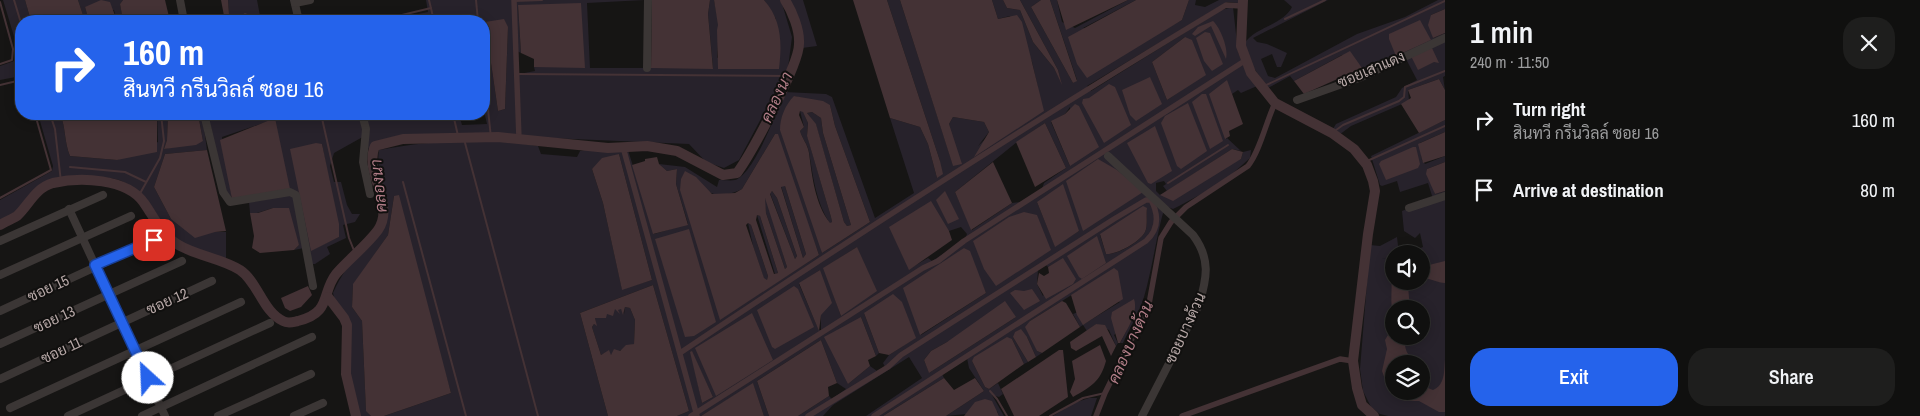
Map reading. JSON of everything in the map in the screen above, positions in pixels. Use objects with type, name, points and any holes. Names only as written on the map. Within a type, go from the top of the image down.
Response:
[{"type":"street","points":[[180,0],[183,15]]},
{"type":"street","points":[[298,15],[295,2],[310,0]]},
{"type":"street","points":[[648,0],[648,68]]},
{"type":"street","name":"ซอยเสาแดง","points":[[1296,100],[1358,78],[1445,38]]},
{"type":"street","points":[[205,120],[223,192],[230,202],[290,192],[296,195],[314,286]]},
{"type":"street","points":[[364,120],[366,128],[363,162],[370,194]]},
{"type":"street","name":"ซอยบางด้วน","points":[[1108,156],[1164,208],[1203,248],[1205,259],[1204,288],[1199,305],[1142,416]]},
{"type":"street","points":[[0,241],[103,195]]},
{"type":"street","points":[[1409,208],[1445,196]]},
{"type":"street","points":[[69,209],[165,416]]},
{"type":"street","points":[[0,275],[131,216]]},
{"type":"street","name":"ซอย 15","points":[[0,311],[95,265],[154,240]]},
{"type":"street","name":"ซอย 13","points":[[0,344],[182,261]]},
{"type":"street","name":"ซอย 12","points":[[121,322],[212,281]]},
{"type":"street","points":[[10,408],[241,302]]},
{"type":"street","name":"ซอย 11","points":[[0,379],[121,322]]},
{"type":"street","points":[[68,416],[270,323]]},
{"type":"street","points":[[142,416],[312,337]]},
{"type":"street","points":[[218,416],[311,374]]},
{"type":"street","points":[[294,416],[323,403]]},
{"type":"shaded area","points":[[3,0],[25,0],[29,15],[15,15],[15,40]]},
{"type":"shaded area","points":[[25,0],[78,0],[83,15],[29,15]]},
{"type":"shaded area","points":[[78,0],[123,0],[120,4],[122,15],[115,15],[114,10],[85,7],[87,15],[83,15]]},
{"type":"shaded area","points":[[101,0],[110,2],[115,15],[87,15],[85,7]]},
{"type":"shaded area","points":[[123,0],[165,0],[169,15],[122,15],[120,4]]},
{"type":"shaded area","points":[[221,0],[228,0],[229,14],[234,15],[224,15]]},
{"type":"shaded area","points":[[228,0],[257,0],[260,15],[229,14]]},
{"type":"shaded area","points":[[426,0],[645,0],[587,3],[590,68],[713,68],[708,14],[710,0],[714,0],[719,26],[717,58],[776,19],[764,0],[781,0],[792,37],[788,68],[739,160],[724,168],[706,162],[689,144],[458,134],[397,136],[380,141],[366,150],[368,134],[334,153],[330,166],[334,182],[341,182],[347,205],[352,214],[360,214],[355,222],[343,225],[346,238],[327,247],[330,254],[315,264],[307,264],[304,248],[294,250],[299,245],[273,208],[250,213],[249,202],[275,120],[461,120],[462,125],[487,124],[486,120],[490,120],[490,56],[498,111],[505,109],[508,27],[490,23],[490,15],[413,15],[428,12]],"holes":[[[518,5],[585,67],[534,67],[535,71],[519,74],[517,51],[521,53]],[[322,144],[339,237],[311,250]]]},
{"type":"shaded area","points":[[652,0],[710,0],[708,14],[713,69],[651,68]]},
{"type":"shaded area","points":[[714,0],[764,0],[774,16],[779,33],[779,69],[718,69],[718,25]]},
{"type":"shaded area","points":[[789,0],[803,0],[817,46],[802,48],[795,11]]},
{"type":"shaded area","points":[[853,0],[887,0],[940,161],[943,174],[937,178],[928,144],[920,127],[890,118]]},
{"type":"shaded area","points":[[887,0],[900,0],[953,165],[949,124],[953,117],[984,122],[989,132],[978,146],[1038,88],[1032,62],[1010,16],[998,19],[992,0],[1003,0],[1007,8],[1020,10],[1033,42],[1054,68],[1061,82],[1058,70],[1020,0],[1041,0],[1031,7],[1073,83],[1077,80],[1050,0],[1057,0],[1062,22],[1075,28],[1128,0],[1136,0],[1083,28],[1164,30],[1182,20],[1189,0],[1196,0],[1195,5],[1205,7],[1219,0],[1240,0],[1238,3],[1227,2],[1087,86],[1091,91],[1221,10],[1233,7],[1238,52],[1244,67],[1257,86],[1241,93],[1238,90],[1232,94],[1226,80],[1226,139],[1241,151],[1232,149],[1167,191],[1163,186],[1166,184],[1164,181],[1156,183],[1156,191],[1160,195],[1241,159],[1243,152],[1251,150],[1250,158],[1222,183],[1173,209],[1165,206],[1144,297],[1123,343],[1120,343],[1132,320],[1114,335],[1118,343],[1116,346],[1109,330],[1096,324],[1087,331],[1083,325],[1080,327],[1073,314],[1078,312],[1084,324],[1120,302],[1078,291],[1030,321],[1037,351],[1042,353],[1036,357],[1027,337],[1013,337],[1028,362],[1024,364],[1012,339],[972,361],[985,387],[989,389],[998,383],[1003,394],[999,397],[992,395],[1004,416],[999,416],[997,411],[946,416],[984,391],[969,368],[967,358],[942,374],[944,378],[883,416],[866,416],[922,378],[909,357],[833,405],[823,416],[798,416],[829,396],[832,399],[846,389],[837,383],[821,340],[757,381],[769,416],[764,416],[753,384],[701,416],[677,416],[689,411],[653,285],[580,313],[608,416],[384,416],[451,393],[394,196],[388,235],[353,285],[352,307],[362,321],[366,410],[371,416],[360,416],[351,387],[349,322],[335,301],[333,293],[344,272],[375,234],[383,219],[386,203],[379,166],[379,150],[438,142],[499,141],[538,146],[541,154],[577,157],[580,151],[590,149],[603,152],[628,150],[654,234],[688,224],[676,184],[677,169],[667,171],[659,164],[685,167],[717,187],[719,180],[735,180],[750,166],[757,155],[785,92],[826,94],[832,97],[875,218],[914,193],[890,118],[920,127],[928,144],[937,178],[940,161]],"holes":[[[1185,37],[1185,88],[1167,100],[1152,62]],[[794,96],[830,105],[835,126],[870,222],[822,253]],[[1070,107],[1070,166],[1051,122],[1065,114]],[[1045,123],[1066,168],[1044,183],[1042,189],[1021,202],[1012,203],[972,230],[955,192],[1017,142]],[[775,134],[819,255],[720,319],[708,191],[720,195],[742,189]],[[619,154],[652,280],[622,289],[603,203],[592,169]],[[1037,202],[1079,231],[1055,246]],[[1147,208],[1146,227],[1142,236],[1128,247],[1111,254],[1106,254],[1100,235]],[[961,227],[967,234],[964,241],[932,261],[928,258],[909,269],[949,231]],[[857,247],[841,316],[824,268]],[[964,248],[967,250],[986,293],[921,335]],[[1063,259],[1043,296],[1037,284],[1038,270],[1046,265],[1048,267]],[[820,270],[821,330],[819,330],[799,284]],[[864,313],[915,338],[889,355],[883,363],[885,367],[877,371],[870,366],[848,384],[861,317],[876,356],[879,353]],[[1016,317],[929,373],[924,360],[931,351],[947,342]],[[691,351],[713,397],[702,403]]]},
{"type":"shaded area","points":[[900,0],[992,0],[998,19],[1017,15],[1022,22],[1044,111],[974,157],[989,132],[984,122],[953,117],[949,124],[962,164],[953,166]]},
{"type":"shaded area","points":[[1003,0],[1020,0],[1058,70],[1062,85],[1054,68],[1033,42],[1020,10],[1007,8]]},
{"type":"shaded area","points":[[1041,0],[1050,0],[1077,81],[1073,83],[1031,7]]},
{"type":"shaded area","points":[[1057,0],[1128,0],[1066,30]]},
{"type":"shaded area","points":[[1136,0],[1189,0],[1182,20],[1087,78],[1077,64],[1068,37]]},
{"type":"shaded area","points":[[1284,0],[1328,0],[1253,38],[1257,42],[1267,44],[1287,53],[1281,67],[1277,67],[1272,54],[1261,59],[1268,76],[1275,78],[1357,34],[1405,17],[1438,0],[1445,0],[1445,9],[1431,15],[1433,38],[1445,33],[1445,76],[1443,77],[1445,90],[1439,79],[1408,90],[1409,101],[1351,126],[1339,135],[1333,129],[1336,124],[1396,97],[1402,88],[1417,80],[1406,59],[1346,87],[1339,79],[1362,68],[1342,55],[1294,81],[1290,76],[1268,88],[1253,67],[1244,44],[1254,34],[1275,23],[1287,13],[1292,7]]},
{"type":"shaded area","points":[[581,3],[585,68],[534,67],[534,59],[521,53],[518,5]]},
{"type":"shaded area","points":[[1445,9],[1445,33],[1433,38],[1428,25],[1431,15]]},
{"type":"shaded area","points":[[504,19],[508,27],[505,109],[498,111],[490,56],[490,21]]},
{"type":"shaded area","points":[[1420,20],[1431,40],[1396,56],[1389,39],[1389,34]]},
{"type":"shaded area","points":[[1213,21],[1223,39],[1227,55],[1226,59],[1211,26],[1195,36],[1192,34],[1198,27]]},
{"type":"shaded area","points":[[1205,32],[1210,33],[1223,64],[1212,71],[1204,61],[1196,38]]},
{"type":"shaded area","points":[[1185,37],[1192,40],[1206,75],[1167,100],[1152,62]]},
{"type":"shaded area","points":[[1432,48],[1439,63],[1434,62],[1418,70],[1411,56]]},
{"type":"shaded area","points":[[1350,51],[1362,68],[1304,94],[1294,81]]},
{"type":"shaded area","points":[[15,61],[15,77],[0,80],[0,66]]},
{"type":"shaded area","points":[[1150,77],[1162,104],[1136,121],[1130,115],[1122,90]]},
{"type":"shaded area","points":[[1439,79],[1445,90],[1445,120],[1419,133],[1401,104],[1411,98],[1408,90]]},
{"type":"shaded area","points":[[1227,80],[1243,124],[1229,131],[1230,136],[1225,139],[1209,94]]},
{"type":"shaded area","points":[[1109,84],[1115,87],[1131,125],[1104,143],[1082,103],[1083,99],[1089,98]]},
{"type":"shaded area","points":[[1202,94],[1206,94],[1223,141],[1210,149],[1192,102]]},
{"type":"shaded area","points":[[794,96],[823,101],[830,105],[835,126],[870,222],[822,253],[780,130],[784,112]],"holes":[[[800,111],[803,112],[808,123],[807,136],[831,217],[832,222],[830,223],[821,207],[815,190],[808,150],[800,131],[804,127],[799,115]],[[812,112],[821,118],[823,133],[851,225],[847,226],[844,222],[816,124],[807,113]]]},
{"type":"shaded area","points":[[1188,103],[1207,151],[1181,169],[1177,166],[1161,123],[1165,116]]},
{"type":"shaded area","points":[[1075,104],[1079,106],[1099,147],[1070,166],[1051,121],[1065,114]]},
{"type":"shaded area","points":[[800,111],[803,111],[808,123],[807,135],[831,217],[832,222],[830,224],[818,198],[808,149],[800,131],[804,127]]},
{"type":"shaded area","points":[[812,112],[821,118],[823,133],[851,225],[847,226],[844,222],[816,125],[807,113]]},
{"type":"shaded area","points":[[40,120],[62,120],[70,156],[117,160],[158,142],[157,120],[168,120],[167,140],[164,149],[203,141],[199,120],[203,120],[207,150],[165,154],[154,187],[171,219],[215,232],[226,232],[226,260],[193,250],[176,241],[166,231],[144,197],[125,183],[112,178],[82,177],[53,180],[40,187],[13,214],[0,222],[0,200],[52,171],[53,166]]},
{"type":"shaded area","points":[[62,120],[157,120],[157,152],[117,160],[70,156]]},
{"type":"shaded area","points":[[168,120],[199,120],[203,141],[196,145],[164,149],[167,140]]},
{"type":"shaded area","points":[[208,120],[272,120],[222,137],[232,199],[226,194]]},
{"type":"shaded area","points":[[270,120],[275,120],[290,189],[232,199],[220,140]]},
{"type":"shaded area","points":[[1445,120],[1445,132],[1420,143],[1422,160],[1425,164],[1445,156],[1445,162],[1427,169],[1435,194],[1445,191],[1445,416],[1388,416],[1380,414],[1371,407],[1363,391],[1360,369],[1370,245],[1380,246],[1397,237],[1398,245],[1385,245],[1385,258],[1382,259],[1385,258],[1385,290],[1430,290],[1430,245],[1423,245],[1420,233],[1415,238],[1404,231],[1402,211],[1433,199],[1428,183],[1400,192],[1397,181],[1380,185],[1371,156]]},
{"type":"shaded area","points":[[1045,123],[1066,168],[1035,187],[1016,142]]},
{"type":"shaded area","points":[[1155,126],[1172,171],[1151,184],[1148,183],[1127,143]]},
{"type":"shaded area","points":[[1445,132],[1445,156],[1423,163],[1418,144]]},
{"type":"shaded area","points":[[775,134],[778,134],[819,255],[720,320],[680,190],[681,179],[685,171],[696,177],[712,194],[735,193],[742,189]],"holes":[[[785,186],[806,254],[803,258],[781,187]],[[772,191],[777,198],[797,256],[795,259],[770,194]],[[765,198],[787,267],[785,269],[766,213]],[[757,215],[760,216],[778,273],[774,274],[756,220]],[[748,223],[751,225],[768,276],[767,280],[764,278],[746,225]]]},
{"type":"shaded area","points":[[316,143],[322,144],[339,224],[339,237],[311,251],[290,149]]},
{"type":"shaded area","points":[[1416,147],[1420,164],[1418,168],[1386,180],[1379,164],[1381,161]]},
{"type":"shaded area","points":[[1232,149],[1243,152],[1241,159],[1173,201],[1160,195]]},
{"type":"shaded area","points":[[207,150],[226,231],[195,238],[171,219],[154,187],[165,154]]},
{"type":"shaded area","points":[[619,154],[652,280],[622,290],[603,203],[592,169],[602,158]]},
{"type":"shaded area","points":[[657,157],[659,164],[667,171],[677,169],[676,184],[688,225],[653,234],[632,165],[645,161],[645,159]]},
{"type":"shaded area","points":[[1098,159],[1117,170],[1143,192],[1083,231],[1066,181]]},
{"type":"shaded area","points":[[993,162],[1012,203],[971,230],[955,192]]},
{"type":"shaded area","points":[[1445,162],[1445,191],[1435,194],[1426,174],[1427,169]]},
{"type":"shaded area","points":[[1063,184],[1079,231],[1055,247],[1037,202]]},
{"type":"shaded area","points":[[781,186],[785,186],[806,254],[803,258]]},
{"type":"shaded area","points":[[772,191],[777,198],[797,256],[795,259],[770,193]]},
{"type":"shaded area","points":[[945,191],[959,219],[948,224],[936,200]]},
{"type":"shaded area","points":[[399,195],[451,393],[384,416],[371,416],[366,411],[362,321],[352,307],[353,284],[388,235],[394,196]]},
{"type":"shaded area","points":[[766,198],[787,267],[785,269],[766,213],[764,200]]},
{"type":"shaded area","points":[[931,201],[949,231],[952,240],[909,270],[889,227]]},
{"type":"shaded area","points":[[1143,206],[1147,208],[1147,224],[1142,236],[1133,244],[1121,250],[1106,254],[1100,234]]},
{"type":"shaded area","points":[[273,208],[289,208],[299,245],[294,250],[260,253],[252,248],[254,236],[250,213],[258,213]]},
{"type":"shaded area","points":[[1024,212],[1037,215],[1051,250],[996,286],[984,269],[973,241],[1009,217]]},
{"type":"shaded area","points":[[757,215],[760,216],[778,273],[775,274]]},
{"type":"shaded area","points":[[748,223],[751,225],[768,276],[767,281],[764,279],[753,246]]},
{"type":"shaded area","points":[[689,229],[716,322],[694,336],[685,337],[655,239]]},
{"type":"shaded area","points":[[1097,236],[1106,263],[1082,279],[1067,256]]},
{"type":"shaded area","points":[[857,247],[877,291],[841,316],[823,268]]},
{"type":"shaded area","points":[[964,248],[970,251],[986,293],[920,335],[903,288]]},
{"type":"shaded area","points":[[1063,258],[1076,279],[1073,284],[1046,299],[1037,284],[1039,273],[1044,276],[1049,273],[1048,267]]},
{"type":"shaded area","points":[[1445,261],[1445,283],[1430,280],[1430,265]]},
{"type":"shaded area","points":[[1114,268],[1118,271],[1123,299],[1083,325],[1077,315],[1071,295]]},
{"type":"shaded area","points":[[820,270],[832,303],[821,315],[819,331],[799,283]]},
{"type":"shaded area","points":[[653,285],[689,411],[677,416],[608,416],[580,313]],"holes":[[[625,307],[630,308],[635,320],[634,344],[626,345],[620,351],[614,349],[611,355],[609,350],[601,355],[592,327],[594,324],[597,326],[595,318],[606,318],[607,314],[613,316],[615,309],[620,314],[618,310],[621,309],[623,315]]]},
{"type":"shaded area","points":[[308,286],[312,295],[301,307],[290,311],[285,308],[281,298]]},
{"type":"shaded area","points":[[794,286],[798,289],[814,327],[775,349],[772,347],[757,310]]},
{"type":"shaded area","points":[[1032,289],[1040,301],[1024,310],[1010,293],[1015,290],[1024,291]]},
{"type":"shaded area","points":[[1391,290],[1408,290],[1409,300],[1392,300]]},
{"type":"shaded area","points":[[893,294],[902,302],[916,338],[889,355],[879,353],[864,313]]},
{"type":"shaded area","points":[[1134,299],[1135,310],[1133,316],[1120,343],[1118,343],[1111,318],[1112,312]]},
{"type":"shaded area","points":[[1005,301],[1016,317],[929,373],[924,360],[931,351],[947,342]]},
{"type":"shaded area","points":[[1062,301],[1066,303],[1080,327],[1042,353],[1037,351],[1025,327],[1030,321]]},
{"type":"shaded area","points":[[625,307],[630,308],[635,320],[634,344],[611,355],[607,352],[601,355],[592,327],[594,324],[596,325],[595,318],[614,308],[621,309],[624,314]]},
{"type":"shaded area","points":[[752,313],[773,360],[716,396],[695,348]]},
{"type":"shaded area","points":[[861,317],[876,356],[868,360],[870,366],[848,384],[824,337]]},
{"type":"shaded area","points":[[1096,324],[1105,325],[1116,346],[1111,356],[1102,336],[1076,351],[1071,348],[1070,342]]},
{"type":"shaded area","points":[[1021,329],[1027,337],[1036,357],[1028,362],[1013,337],[1015,332]]},
{"type":"shaded area","points":[[1007,337],[1012,339],[1024,364],[989,389],[985,387],[972,361],[974,357]]},
{"type":"shaded area","points":[[821,340],[837,383],[828,387],[829,396],[798,416],[769,416],[757,381]]},
{"type":"shaded area","points":[[1100,345],[1106,361],[1101,374],[1094,383],[1073,397],[1070,392],[1075,379],[1072,361]]},
{"type":"shaded area","points":[[1386,345],[1405,345],[1409,355],[1386,355]]},
{"type":"shaded area","points":[[1059,350],[1063,350],[1068,397],[1039,416],[1014,416],[1001,389]]},
{"type":"shaded area","points":[[692,351],[713,397],[702,403],[690,352]]},
{"type":"shaded area","points":[[1385,358],[1385,379],[1382,371]]},
{"type":"shaded area","points":[[1445,359],[1445,412],[1439,412],[1419,401],[1403,400],[1430,400],[1430,389],[1433,390],[1437,388],[1442,381]]},
{"type":"shaded area","points":[[944,378],[954,390],[975,378],[984,391],[946,416],[883,416]]},
{"type":"shaded area","points":[[753,383],[764,416],[701,416]]},
{"type":"shaded area","points":[[1089,398],[1097,398],[1091,416],[1053,416],[1074,403]]},
{"type":"shaded area","points":[[985,399],[992,401],[999,416],[964,416],[975,402]]},
{"type":"waterway","points":[[14,0],[19,15]]},
{"type":"waterway","points":[[429,0],[433,15]]},
{"type":"waterway","points":[[476,0],[477,15]]},
{"type":"waterway","points":[[514,0],[519,139]]},
{"type":"waterway","points":[[514,1],[542,0]]},
{"type":"waterway","name":"คลองนา","points":[[0,225],[17,216],[37,193],[47,185],[76,180],[102,181],[115,184],[126,188],[136,195],[171,240],[184,248],[240,270],[252,282],[265,304],[276,317],[287,322],[298,321],[309,317],[321,308],[331,281],[373,236],[383,220],[382,199],[373,167],[372,156],[375,146],[403,139],[498,137],[608,148],[647,146],[677,151],[723,175],[737,173],[753,148],[773,109],[797,55],[799,44],[797,27],[785,0]]},
{"type":"waterway","points":[[1243,0],[1241,46],[1251,73],[1275,103],[1332,133],[1354,149],[1367,165],[1373,181],[1375,191],[1353,361],[1362,405],[1374,416]]},
{"type":"waterway","points":[[1285,19],[1325,0]]},
{"type":"waterway","points":[[1262,87],[1445,1]]},
{"type":"waterway","points":[[0,2],[13,49],[12,60],[0,64]]},
{"type":"waterway","points":[[680,353],[883,219],[1088,89],[1226,5],[1241,6]]},
{"type":"waterway","points":[[402,15],[431,8]]},
{"type":"waterway","points":[[691,416],[923,268],[938,261],[964,241],[1246,60]]},
{"type":"waterway","points":[[1332,133],[1343,125],[1399,101],[1404,97],[1405,87],[1445,71]]},
{"type":"waterway","points":[[517,74],[788,76]]},
{"type":"waterway","points":[[0,85],[15,81]]},
{"type":"waterway","name":"คลองบางด้วน","points":[[1096,416],[1105,393],[1149,304],[1161,238],[1171,222],[1186,207],[1248,166],[1256,152],[1275,103]]},
{"type":"waterway","points":[[0,198],[51,170],[37,120]]},
{"type":"waterway","points":[[52,120],[55,129],[61,182]]},
{"type":"waterway","points":[[138,197],[160,158],[164,141],[162,120]]},
{"type":"waterway","points":[[322,120],[349,238],[355,253]]},
{"type":"waterway","points":[[454,120],[459,140]]},
{"type":"waterway","points":[[489,120],[491,138]]},
{"type":"waterway","points":[[1365,162],[1445,126]]},
{"type":"waterway","points":[[464,139],[538,416]]},
{"type":"waterway","points":[[1168,183],[1228,145]]},
{"type":"waterway","points":[[623,147],[697,416]]},
{"type":"waterway","points":[[70,167],[125,172],[146,182]]},
{"type":"waterway","points":[[403,182],[466,416]]},
{"type":"waterway","points":[[808,416],[888,367],[901,355],[1114,219],[1146,200],[1151,200],[1156,222],[1153,232],[1146,241],[874,416]]},
{"type":"waterway","points":[[328,297],[347,325],[346,374],[356,416]]},
{"type":"waterway","points":[[1182,416],[1340,359],[1353,361]]},
{"type":"waterway","points":[[990,391],[1007,416]]},
{"type":"waterway","points":[[1050,416],[1083,398],[1105,393]]},
{"type":"route","points":[[148,378],[95,265],[154,240]]}]
